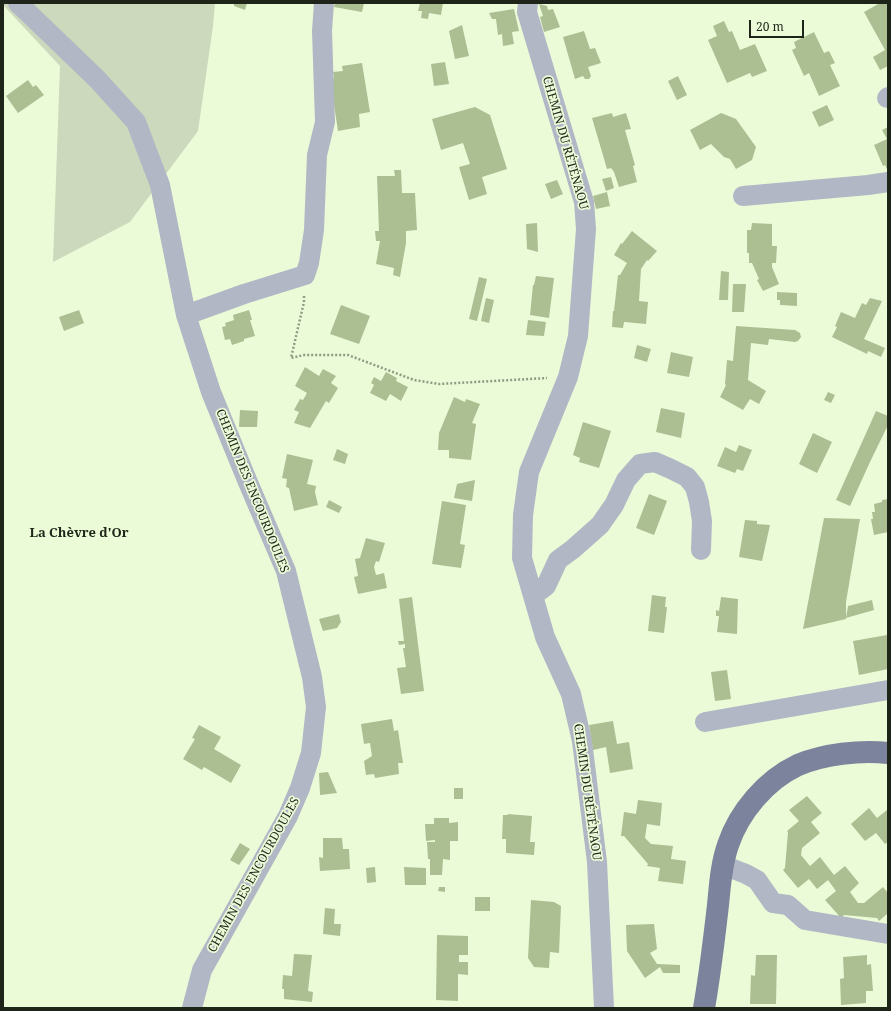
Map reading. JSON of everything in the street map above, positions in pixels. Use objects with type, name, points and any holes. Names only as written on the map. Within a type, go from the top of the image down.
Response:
[{"type":"main road","points":[[704,1008],[710,978],[723,865],[730,838],[736,824],[748,806],[764,789],[780,776],[798,766],[818,758],[837,754],[888,753]]},
{"type":"street","name":"CHEMIN DES ENCOURDOULES","points":[[18,3],[97,79],[136,122],[160,185],[186,315],[211,392],[246,480],[286,571],[312,677],[316,707],[311,753],[300,788],[288,816],[202,970],[192,1008]]},
{"type":"street","points":[[186,315],[244,294],[305,275],[309,263],[314,230],[317,155],[325,122],[322,31],[324,3]]},
{"type":"street","name":"CHEMIN DU RÉTÉNAOU","points":[[528,3],[526,12],[584,202],[586,229],[578,336],[568,376],[529,472],[523,515],[522,558],[545,637],[571,694],[582,741],[597,862],[604,1008]]},
{"type":"street","points":[[743,196],[888,182]]},
{"type":"street","points":[[534,595],[546,586],[558,560],[600,525],[614,505],[626,480],[640,464],[655,462],[687,477],[696,487],[702,521],[701,550]]},
{"type":"street","points":[[705,722],[888,690]]},
{"type":"street","points":[[723,865],[757,880],[772,903],[788,905],[805,920],[888,934]]},
{"type":"path","points":[[305,275],[304,302],[291,358],[304,355],[348,355],[414,380],[439,384],[542,379],[568,376]]},
{"type":"green space","points":[[3,3],[215,3],[198,131],[130,222],[53,262],[60,66],[3,5]]},
{"type":"building","points":[[231,3],[247,3],[245,10],[234,6],[234,4]]},
{"type":"building","points":[[335,3],[364,3],[362,12],[334,7]]},
{"type":"building","points":[[420,3],[443,3],[441,15],[429,13],[428,19],[421,18],[422,11],[418,11]]},
{"type":"building","points":[[880,3],[888,3],[888,66],[880,70],[873,57],[885,50],[864,12]]},
{"type":"building","points":[[539,4],[547,6],[548,10],[553,9],[560,27],[544,32],[540,17],[543,16]]},
{"type":"building","points":[[514,9],[519,31],[512,32],[514,44],[503,46],[502,34],[498,35],[496,19],[492,19],[489,13]]},
{"type":"building","points":[[724,21],[729,32],[732,31],[740,50],[755,44],[767,71],[752,77],[750,73],[727,83],[708,40],[717,36],[713,26]]},
{"type":"building","points":[[462,25],[469,56],[455,59],[449,31]]},
{"type":"building","points":[[584,31],[590,49],[595,48],[601,63],[588,67],[591,76],[589,79],[585,79],[583,76],[575,79],[563,37]]},
{"type":"building","points":[[814,32],[824,53],[829,51],[835,63],[830,65],[840,86],[819,96],[809,73],[804,76],[792,50],[796,48],[794,42]]},
{"type":"building","points":[[445,62],[449,84],[434,86],[431,64]]},
{"type":"building","points":[[362,63],[370,112],[359,114],[360,127],[338,131],[330,79],[334,78],[333,72],[343,71],[342,66]]},
{"type":"building","points":[[678,76],[687,95],[677,100],[668,81]]},
{"type":"building","points":[[28,80],[33,87],[36,85],[44,95],[18,113],[6,96]]},
{"type":"building","points":[[827,105],[834,120],[819,127],[812,112]]},
{"type":"building","points":[[475,107],[490,115],[507,169],[482,177],[487,194],[469,200],[459,167],[470,164],[463,143],[441,150],[432,119]]},
{"type":"building","points":[[612,113],[613,117],[626,113],[631,129],[625,130],[635,165],[633,166],[637,182],[619,187],[614,172],[611,168],[607,169],[592,118]]},
{"type":"building","points":[[721,113],[736,119],[756,147],[752,160],[736,169],[730,159],[724,157],[711,144],[700,150],[690,130]]},
{"type":"building","points":[[888,127],[888,171],[885,165],[883,166],[874,145],[887,139],[882,130]]},
{"type":"building","points":[[394,170],[401,170],[402,193],[415,193],[417,230],[406,231],[406,243],[400,277],[393,275],[394,268],[376,264],[380,241],[376,241],[375,231],[379,231],[377,176],[395,176]]},
{"type":"building","points":[[611,177],[614,188],[606,191],[602,179]]},
{"type":"building","points":[[557,180],[563,194],[551,199],[545,184]]},
{"type":"building","points":[[607,192],[610,206],[596,209],[593,196]]},
{"type":"building","points":[[537,223],[538,252],[527,249],[526,224]]},
{"type":"building","points":[[752,223],[772,224],[772,246],[777,246],[776,263],[772,263],[772,267],[779,284],[763,291],[757,280],[759,279],[752,263],[749,263],[749,253],[747,253],[747,230],[751,230]]},
{"type":"building","points":[[632,231],[657,251],[648,261],[647,260],[641,269],[639,301],[648,302],[646,324],[624,322],[623,328],[612,327],[618,275],[620,275],[627,263],[614,255],[621,243],[622,244]]},
{"type":"building","points":[[721,271],[729,272],[728,300],[719,300]]},
{"type":"building","points":[[536,276],[554,278],[549,318],[530,315],[533,285]]},
{"type":"building","points":[[479,277],[487,279],[477,321],[469,319]]},
{"type":"building","points":[[733,284],[746,284],[744,312],[732,312]]},
{"type":"building","points":[[777,292],[797,293],[797,306],[780,305],[780,300],[777,300]]},
{"type":"building","points":[[486,298],[494,300],[489,323],[481,321]]},
{"type":"building","points":[[870,298],[882,301],[864,339],[885,348],[881,357],[868,351],[867,354],[832,337],[837,327],[835,326],[841,312],[855,318],[862,303],[866,305]]},
{"type":"building","points":[[341,305],[370,316],[359,344],[330,334]]},
{"type":"building","points":[[79,310],[84,323],[64,331],[59,317]]},
{"type":"building","points":[[249,310],[252,320],[250,320],[255,336],[244,339],[244,341],[232,345],[230,339],[225,340],[222,327],[226,326],[225,323],[234,320],[233,315]]},
{"type":"building","points":[[528,320],[546,322],[544,336],[526,335]]},
{"type":"building","points":[[736,326],[795,330],[800,333],[801,337],[795,342],[769,339],[768,345],[751,343],[748,380],[766,391],[759,404],[750,399],[743,410],[720,397],[726,385],[727,360],[733,361]]},
{"type":"building","points":[[637,345],[651,349],[647,362],[634,358]]},
{"type":"building","points":[[671,352],[693,357],[689,377],[667,373]]},
{"type":"building","points":[[305,367],[319,376],[323,369],[336,376],[331,383],[338,388],[329,403],[326,401],[310,428],[294,423],[299,412],[294,410],[300,399],[303,400],[307,393],[295,386]]},
{"type":"building","points":[[386,372],[397,378],[396,381],[408,387],[401,401],[390,394],[386,401],[370,393],[374,385],[371,383],[374,377],[381,381]]},
{"type":"building","points":[[828,392],[835,395],[831,403],[824,400]]},
{"type":"building","points":[[454,397],[465,402],[466,399],[480,404],[472,423],[476,424],[471,460],[449,458],[449,450],[438,450],[439,433]]},
{"type":"building","points":[[661,408],[685,413],[681,438],[656,432]]},
{"type":"building","points":[[240,410],[258,411],[257,427],[239,427]]},
{"type":"building","points":[[876,411],[888,416],[888,425],[850,506],[836,500]]},
{"type":"building","points":[[583,422],[611,431],[599,468],[579,462],[580,458],[573,455]]},
{"type":"building","points":[[813,433],[832,442],[817,473],[799,464]]},
{"type":"building","points":[[739,445],[752,450],[743,471],[737,469],[735,473],[717,466],[725,447],[736,452]]},
{"type":"building","points":[[337,449],[348,454],[345,464],[333,460]]},
{"type":"building","points":[[287,454],[313,460],[307,484],[316,486],[315,492],[318,505],[294,511],[289,488],[286,487],[287,479],[282,478]]},
{"type":"building","points":[[475,480],[472,501],[454,498],[457,484]]},
{"type":"building","points":[[649,494],[667,501],[654,535],[636,528]]},
{"type":"building","points":[[888,499],[888,532],[874,535],[871,519],[873,519],[872,512],[875,512],[874,504]]},
{"type":"building","points":[[329,500],[342,507],[339,513],[326,507]]},
{"type":"building","points":[[442,501],[466,505],[460,544],[465,545],[461,568],[432,564]]},
{"type":"building","points":[[824,518],[860,519],[846,602],[846,619],[803,629]]},
{"type":"building","points":[[745,520],[757,521],[757,524],[770,525],[762,561],[739,557]]},
{"type":"building","points":[[366,538],[385,543],[379,562],[376,561],[374,567],[376,575],[384,573],[387,588],[358,594],[354,577],[358,576],[355,559],[360,558]]},
{"type":"building","points":[[652,595],[666,597],[665,607],[667,607],[664,633],[648,631]]},
{"type":"building","points":[[412,597],[424,691],[401,694],[397,668],[406,667],[403,648],[405,648],[405,644],[399,645],[398,641],[404,641],[399,599]]},
{"type":"building","points":[[721,597],[738,599],[737,634],[717,632],[719,616],[716,616],[716,610],[719,611]]},
{"type":"building","points":[[872,600],[874,610],[846,618],[848,606]]},
{"type":"building","points":[[339,614],[341,622],[337,628],[323,631],[319,619]]},
{"type":"building","points":[[887,635],[888,669],[859,675],[853,641]]},
{"type":"building","points":[[727,670],[731,699],[715,701],[711,672]]},
{"type":"building","points":[[392,719],[394,731],[398,730],[403,763],[398,763],[399,774],[375,778],[374,774],[366,775],[364,761],[372,756],[370,743],[364,744],[361,724]]},
{"type":"building","points":[[613,721],[617,744],[629,742],[633,769],[610,773],[606,747],[593,750],[589,725]]},
{"type":"building","points":[[199,725],[221,737],[214,749],[241,765],[231,783],[204,767],[202,770],[183,759],[195,739],[192,738]]},
{"type":"building","points":[[328,772],[337,793],[320,795],[319,773]]},
{"type":"building","points":[[454,788],[463,788],[463,799],[454,799]]},
{"type":"building","points":[[807,796],[822,813],[811,822],[820,833],[802,848],[801,855],[810,866],[820,857],[834,875],[845,866],[859,883],[850,892],[858,903],[864,903],[883,887],[888,893],[888,913],[879,921],[877,918],[844,915],[841,918],[825,900],[836,891],[828,880],[817,889],[809,879],[798,888],[783,870],[785,868],[787,831],[799,821],[789,810]]},
{"type":"building","points":[[638,800],[662,803],[660,826],[647,824],[645,838],[651,844],[673,846],[671,859],[686,861],[683,884],[658,881],[660,868],[647,866],[648,864],[624,836],[621,836],[624,812],[636,814]]},
{"type":"building","points":[[869,808],[877,818],[887,810],[888,811],[888,842],[885,844],[876,833],[865,841],[851,824]]},
{"type":"building","points":[[503,815],[532,816],[530,842],[535,842],[534,855],[506,853],[506,839],[502,839]]},
{"type":"building","points":[[434,818],[449,818],[449,823],[458,822],[458,841],[450,841],[450,860],[443,859],[442,875],[430,875],[430,859],[428,859],[427,842],[435,842],[435,840],[426,841],[425,824],[434,824]]},
{"type":"building","points":[[323,838],[342,838],[343,849],[349,849],[350,869],[320,871],[319,857],[323,858]]},
{"type":"building","points":[[240,843],[250,849],[239,865],[230,860]]},
{"type":"building","points":[[375,867],[376,882],[367,883],[366,868]]},
{"type":"building","points":[[404,867],[426,868],[426,885],[405,885]]},
{"type":"building","points":[[439,887],[445,887],[445,892],[438,891]]},
{"type":"building","points":[[475,897],[490,897],[490,911],[475,911]]},
{"type":"building","points":[[531,900],[554,902],[561,906],[559,953],[550,952],[549,968],[534,967],[528,958]]},
{"type":"building","points":[[325,908],[335,909],[334,924],[341,924],[340,936],[323,934]]},
{"type":"building","points":[[654,924],[657,949],[650,953],[657,964],[680,965],[680,973],[663,973],[660,967],[645,978],[627,951],[626,925]]},
{"type":"building","points":[[437,935],[468,936],[468,955],[459,955],[459,962],[468,962],[468,975],[458,974],[458,1001],[436,1000]]},
{"type":"building","points":[[294,954],[312,955],[308,991],[313,992],[312,1002],[284,999],[284,989],[282,989],[283,975],[292,976]]},
{"type":"building","points":[[756,955],[777,955],[776,1004],[750,1004],[751,975],[755,976]]},
{"type":"building","points":[[867,955],[867,965],[871,964],[873,991],[866,991],[866,1003],[841,1005],[840,979],[844,978],[843,957]]},
{"type":"district","name":"La Chèvre d'Or","points":[[79,533]]}]
